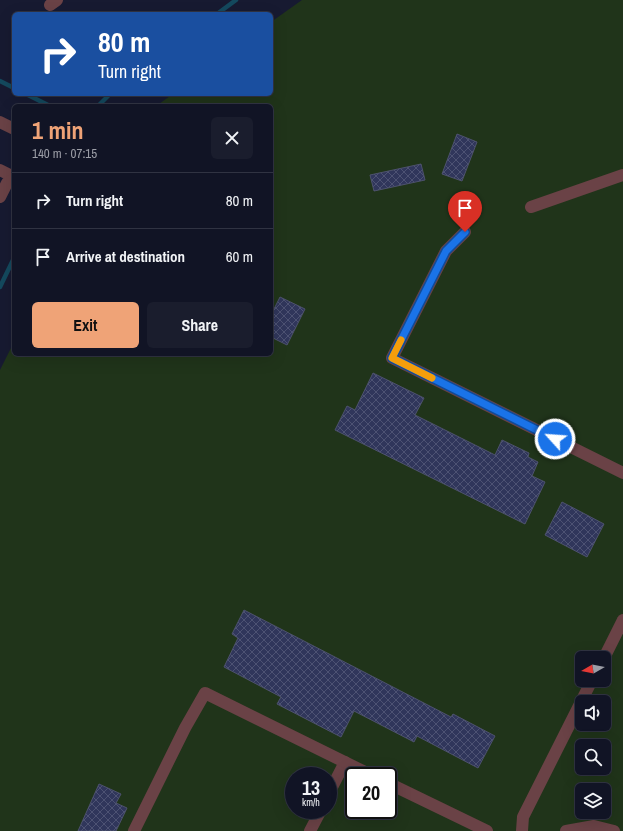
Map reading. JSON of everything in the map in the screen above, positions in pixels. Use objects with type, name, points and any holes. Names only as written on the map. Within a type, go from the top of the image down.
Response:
[{"type":"lane","points":[[0,122],[12,128]]},
{"type":"lane","points":[[0,170],[12,177]]},
{"type":"lane","points":[[531,207],[623,175]]},
{"type":"lane","points":[[0,197],[7,183],[12,179]]},
{"type":"lane","points":[[465,232],[446,251],[392,358],[623,473]]},
{"type":"lane","points":[[608,651],[623,620]]},
{"type":"lane","points":[[522,831],[523,817],[588,687]]},
{"type":"lane","points":[[134,831],[185,728],[205,693],[355,767]]},
{"type":"lane","points":[[337,778],[345,762]]},
{"type":"lane","points":[[397,787],[487,831]]},
{"type":"lane","points":[[310,831],[316,819]]},
{"type":"lane","points":[[566,831],[594,826],[614,831]]},
{"type":"green space","points":[[302,0],[623,0],[623,831],[0,831],[0,370],[12,346],[12,356],[273,356],[273,104],[159,104],[170,96],[273,96],[273,21]]},
{"type":"building","points":[[457,134],[477,142],[462,181],[442,174]]},
{"type":"building","points":[[421,164],[425,180],[374,191],[370,175]]},
{"type":"building","points":[[280,297],[305,309],[287,345],[273,338],[273,311]]},
{"type":"building","points":[[373,373],[424,398],[415,415],[495,455],[502,440],[529,453],[528,457],[538,462],[532,476],[545,482],[525,524],[335,430],[347,406],[355,410]]},
{"type":"building","points":[[562,502],[604,524],[587,557],[545,535]]},
{"type":"building","points":[[244,610],[451,717],[453,714],[495,736],[478,768],[417,736],[414,742],[354,711],[341,737],[277,704],[281,697],[224,667],[238,638],[232,634]]},
{"type":"building","points":[[99,784],[121,794],[116,803],[127,808],[116,831],[78,831]]},
{"type":"waterway","points":[[220,12],[236,0]]},
{"type":"waterway","points":[[0,81],[12,87]]},
{"type":"waterway","points":[[30,96],[46,104]]},
{"type":"waterway","points":[[100,104],[108,96]]},
{"type":"waterway","points":[[0,287],[12,262]]},
{"type":"slow traffic","points":[[401,340],[392,358],[432,378]]},
{"type":"route","points":[[465,232],[446,251],[392,358],[555,439]]}]
